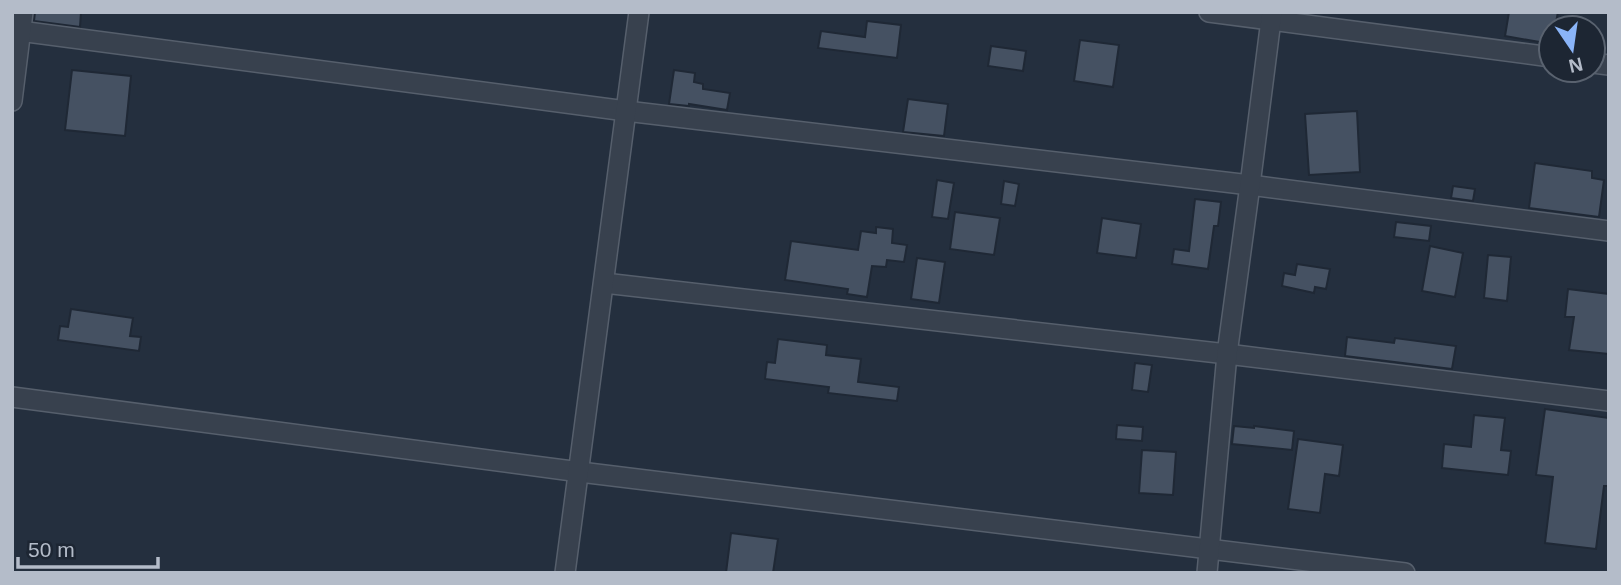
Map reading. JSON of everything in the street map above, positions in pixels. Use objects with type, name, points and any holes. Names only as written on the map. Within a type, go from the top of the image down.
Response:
[{"type":"street","points":[[565,573],[639,12]]},
{"type":"street","points":[[1209,12],[1272,16],[1537,55]]},
{"type":"street","points":[[1208,573],[1227,354],[1272,16]]},
{"type":"street","points":[[12,101],[19,24],[626,111],[1250,185],[1609,231]]},
{"type":"street","points":[[604,283],[1227,354],[1609,401]]},
{"type":"street","points":[[12,397],[580,472],[1405,573]]},
{"type":"building","points":[[35,12],[81,12],[80,27],[34,21]]},
{"type":"building","points":[[1509,12],[1558,12],[1537,14],[1537,42],[1505,36]]},
{"type":"building","points":[[867,21],[901,25],[897,58],[818,48],[821,31],[865,37]]},
{"type":"building","points":[[1080,40],[1119,45],[1113,87],[1074,81]]},
{"type":"building","points":[[991,46],[1026,51],[1023,71],[988,66]]},
{"type":"building","points":[[72,70],[131,76],[125,136],[65,130]]},
{"type":"building","points":[[674,70],[695,73],[694,82],[703,84],[703,89],[730,93],[727,110],[669,104]]},
{"type":"building","points":[[908,99],[948,104],[944,136],[903,132]]},
{"type":"building","points":[[1357,111],[1360,172],[1309,175],[1305,114]]},
{"type":"building","points":[[1535,163],[1592,171],[1592,178],[1604,180],[1599,217],[1529,208]]},
{"type":"building","points":[[937,180],[954,183],[948,219],[932,217]]},
{"type":"building","points":[[1004,181],[1019,184],[1015,206],[1001,204]]},
{"type":"building","points":[[1453,186],[1475,189],[1473,201],[1451,198]]},
{"type":"building","points":[[1195,199],[1221,202],[1218,226],[1214,226],[1208,269],[1172,264],[1174,249],[1189,251]]},
{"type":"building","points":[[955,212],[1000,218],[994,255],[950,249]]},
{"type":"building","points":[[1102,218],[1141,224],[1136,258],[1097,253]]},
{"type":"building","points":[[1396,222],[1431,226],[1429,241],[1394,237]]},
{"type":"building","points":[[876,227],[893,229],[892,243],[907,245],[904,262],[887,260],[886,267],[872,266],[867,297],[847,294],[848,289],[785,280],[791,241],[858,250],[861,231],[876,233]]},
{"type":"building","points":[[1430,246],[1463,253],[1455,297],[1422,291]]},
{"type":"building","points":[[1488,255],[1511,257],[1507,301],[1484,298]]},
{"type":"building","points":[[917,258],[945,262],[939,303],[911,299]]},
{"type":"building","points":[[1297,264],[1330,269],[1326,289],[1315,287],[1314,293],[1282,286],[1284,273],[1295,275]]},
{"type":"building","points":[[1568,289],[1609,294],[1609,354],[1569,350],[1574,317],[1565,317]]},
{"type":"building","points":[[71,309],[133,318],[130,336],[141,337],[139,351],[58,340],[60,326],[68,327]]},
{"type":"building","points":[[1347,337],[1394,343],[1395,338],[1456,346],[1452,369],[1345,356]]},
{"type":"building","points":[[778,339],[827,345],[826,355],[861,359],[858,382],[899,387],[897,401],[828,393],[829,387],[765,379],[767,362],[775,363]]},
{"type":"building","points":[[1135,363],[1152,365],[1148,392],[1132,390]]},
{"type":"building","points":[[1545,409],[1609,418],[1609,486],[1604,486],[1596,549],[1545,543],[1553,477],[1536,475]]},
{"type":"building","points":[[1474,415],[1505,418],[1501,450],[1511,451],[1508,475],[1442,468],[1444,444],[1471,447]]},
{"type":"building","points":[[1117,425],[1143,427],[1142,441],[1116,439]]},
{"type":"building","points":[[1234,426],[1294,431],[1292,450],[1232,444]]},
{"type":"building","points":[[1298,439],[1343,445],[1339,476],[1325,474],[1320,513],[1288,509]]},
{"type":"building","points":[[1142,450],[1176,452],[1173,495],[1139,493]]},
{"type":"building","points":[[731,533],[778,539],[773,573],[726,573]]}]
